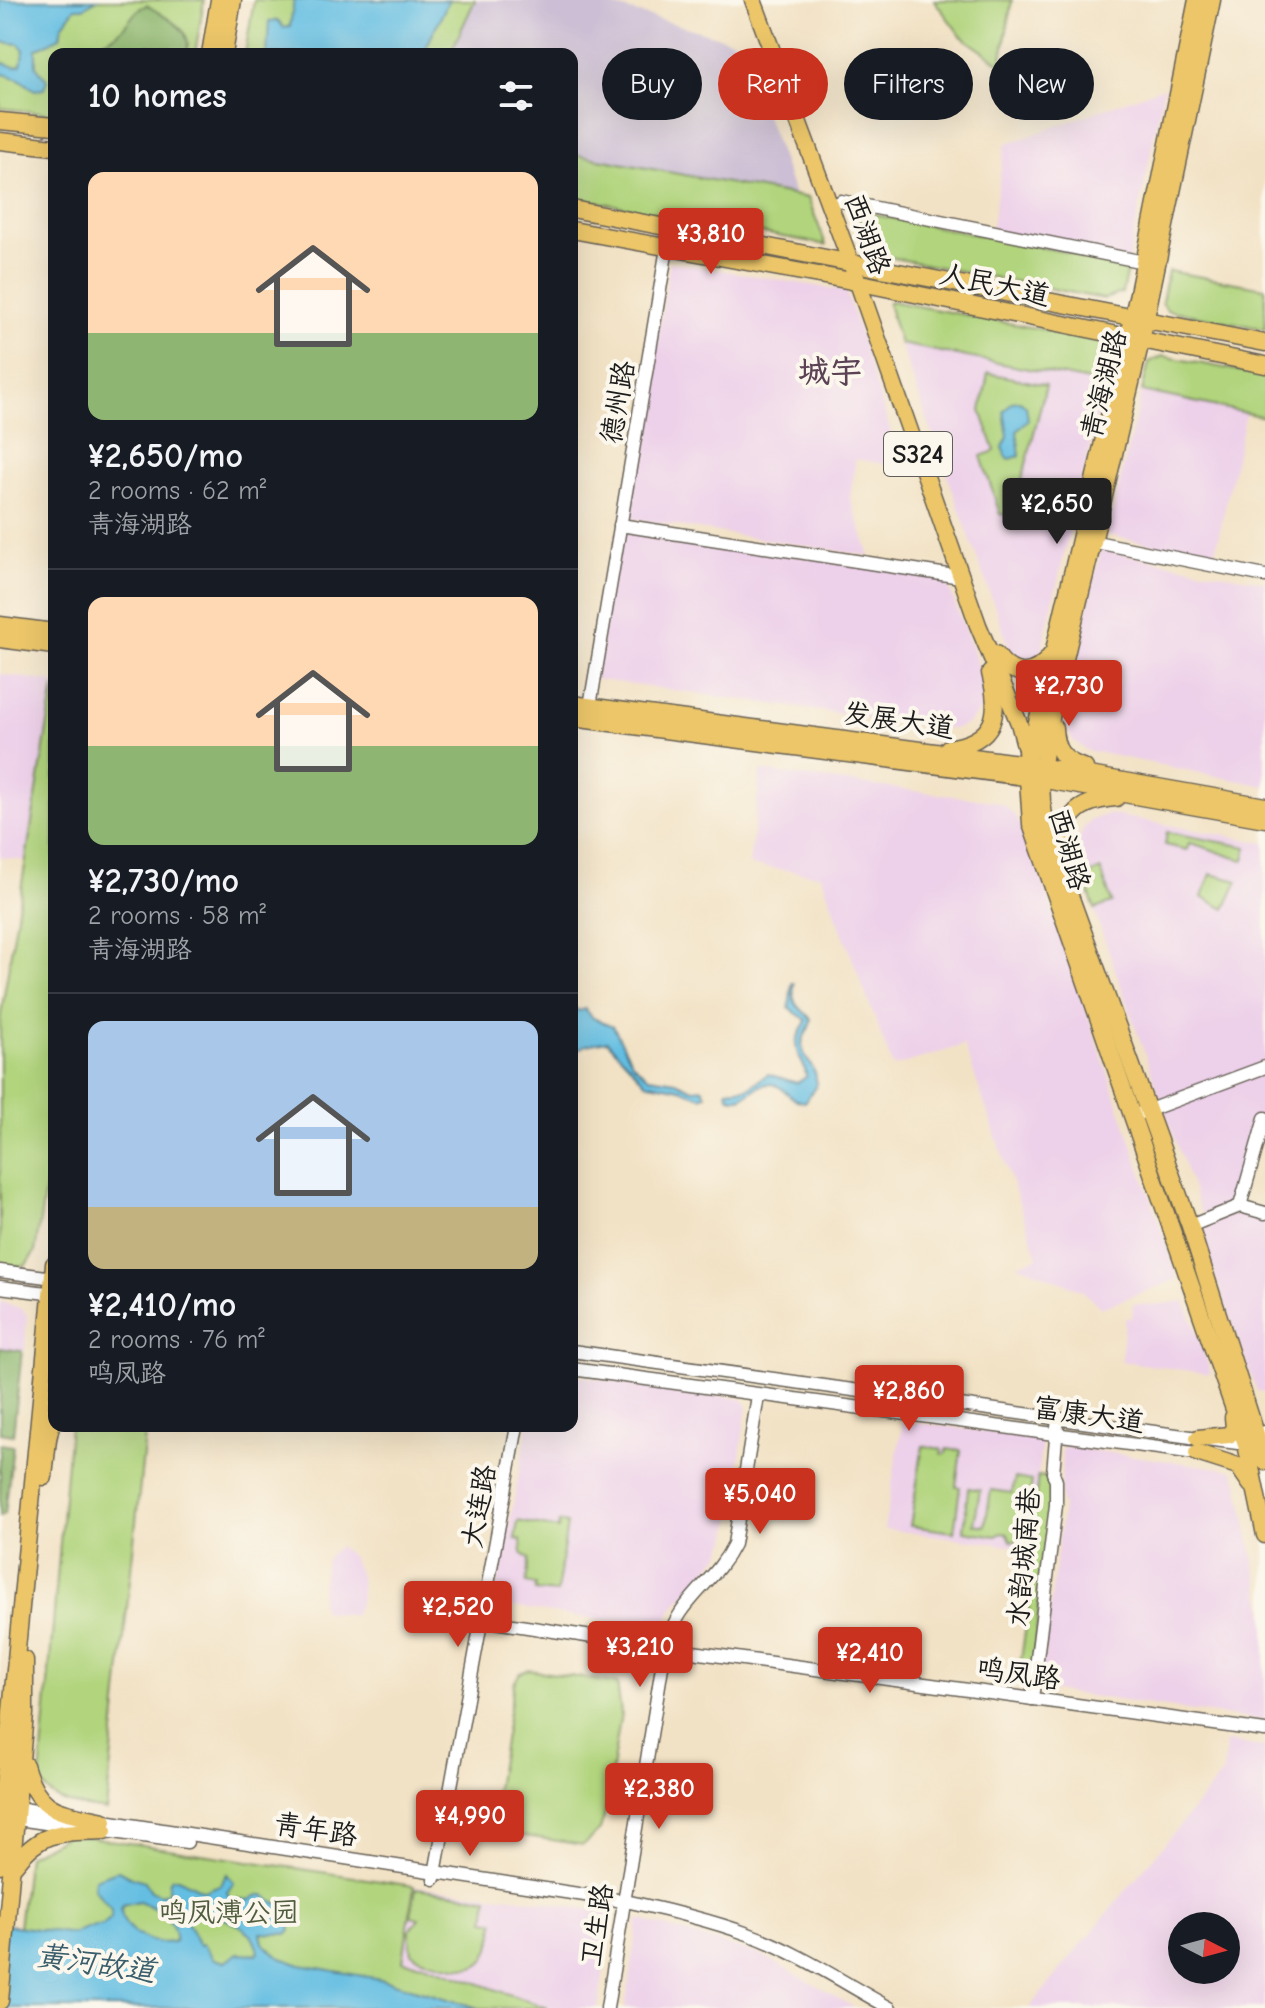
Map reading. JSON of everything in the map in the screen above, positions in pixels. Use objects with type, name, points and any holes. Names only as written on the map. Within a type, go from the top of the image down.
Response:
[{"type":"main road","points":[[211,48],[219,0]]},
{"type":"main road","points":[[225,48],[233,0]]},
{"type":"main road","name":"西湖路","points":[[753,0],[858,282],[978,625],[1019,723],[1034,772],[1042,817],[1076,912],[1225,1384],[1260,1446]]},
{"type":"main road","name":"青海湖路","points":[[1139,319],[1144,262],[1197,0]]},
{"type":"main road","name":"青海湖路","points":[[1034,772],[1052,654],[1134,340],[1212,0]]},
{"type":"main road","points":[[0,121],[48,125]]},
{"type":"main road","points":[[0,141],[48,146]]},
{"type":"main road","name":"人民大道","points":[[578,210],[1265,343]]},
{"type":"main road","name":"人民大道","points":[[578,231],[858,282],[1265,365]]},
{"type":"main road","points":[[794,270],[797,253]]},
{"type":"main road","points":[[909,293],[914,275]]},
{"type":"main road","name":"青海湖路","points":[[1034,772],[1059,681],[1134,340]]},
{"type":"main road","points":[[0,625],[48,631]]},
{"type":"main road","points":[[978,625],[1003,664],[1012,670],[1036,670],[1052,654]]},
{"type":"main road","points":[[899,745],[960,746],[981,736],[991,726],[996,715],[996,702],[978,625]]},
{"type":"main road","points":[[0,639],[48,645]]},
{"type":"main road","points":[[1059,681],[1054,732],[1056,748],[1062,757],[1139,790]]},
{"type":"main road","name":"发展大道","points":[[578,705],[899,745],[1139,790],[1265,806]]},
{"type":"main road","name":"发展大道","points":[[578,719],[981,773],[1034,772]]},
{"type":"main road","name":"西湖路","points":[[1034,772],[1031,824],[1140,1114],[1190,1226],[1260,1446],[1261,1512],[1265,1535]]},
{"type":"main road","points":[[981,773],[1016,790],[1031,824]]},
{"type":"main road","points":[[1076,912],[1065,849],[1069,820],[1085,804],[1139,790]]},
{"type":"main road","name":"发展大道","points":[[1139,790],[1265,819]]},
{"type":"main road","points":[[48,1344],[15,1756],[39,1798],[57,1810],[104,1826]]},
{"type":"main road","points":[[1197,1446],[1233,1432],[1235,1422],[1225,1384]]},
{"type":"main road","points":[[0,2001],[8,1917],[6,1811],[26,1700],[25,1666],[50,1432]]},
{"type":"main road","points":[[1197,1446],[1243,1470],[1261,1512]]},
{"type":"main road","points":[[0,1774],[15,1756]]},
{"type":"main road","points":[[7,1866],[50,1835],[104,1826]]},
{"type":"street","points":[[841,201],[1144,262]]},
{"type":"street","name":"德州路","points":[[590,706],[667,248]]},
{"type":"street","points":[[620,525],[961,577]]},
{"type":"street","points":[[1091,541],[1265,576]]},
{"type":"street","points":[[1140,1114],[1265,1067]]},
{"type":"street","points":[[1240,1206],[1265,1118]]},
{"type":"street","points":[[1190,1226],[1240,1206],[1265,1213]]},
{"type":"street","points":[[0,1271],[48,1281]]},
{"type":"street","points":[[0,1287],[48,1282]]},
{"type":"street","name":"富康大道","points":[[578,1352],[1058,1419],[1197,1446]]},
{"type":"street","name":"富康大道","points":[[578,1370],[1056,1434],[1197,1446],[1260,1446]]},
{"type":"street","name":"卫生路","points":[[610,2008],[668,1648],[684,1606],[722,1564],[734,1544],[761,1396]]},
{"type":"street","name":"水韵城南巷","points":[[1032,1699],[1056,1505],[1053,1473],[1058,1419]]},
{"type":"street","name":"大连路","points":[[435,1875],[516,1432]]},
{"type":"street","points":[[1260,1446],[1265,1471]]},
{"type":"street","name":"鸣凤路","points":[[481,1620],[1265,1731]]},
{"type":"street","name":"青年路","points":[[6,1811],[698,1918],[751,1935],[890,2008]]},
{"type":"street","name":"青年路","points":[[626,1905],[750,1942],[873,2008]]},
{"type":"shaded area","points":[[475,0],[593,0],[740,43],[742,48],[718,48],[718,120],[768,120],[795,196],[578,155],[578,48],[453,48]]},
{"type":"shaded area","points":[[1164,87],[1128,264],[990,237],[1005,145],[1074,120],[1094,120],[1094,113]]},
{"type":"shaded area","points":[[670,262],[846,291],[902,467],[856,459],[850,498],[870,556],[628,518]]},
{"type":"shaded area","points":[[900,344],[1105,384],[1040,655],[1033,660],[1022,662],[1012,655]]},
{"type":"shaded area","points":[[1142,391],[1246,413],[1214,557],[1107,535]]},
{"type":"shaded area","points":[[619,529],[945,578],[984,680],[986,688],[982,707],[969,723],[949,729],[594,679]]},
{"type":"shaded area","points":[[1101,550],[1265,582],[1265,786],[1086,750],[1072,739],[1066,727],[1064,710]]},
{"type":"shaded area","points":[[0,674],[48,681],[48,720],[26,861],[0,857]]},
{"type":"shaded area","points":[[761,771],[992,801],[1004,805],[1016,817],[1028,840],[1178,1279],[1101,1308],[1083,1291],[1017,1264],[1038,1257],[964,1045],[893,1067],[821,875],[749,865]]},
{"type":"shaded area","points":[[1108,814],[1265,843],[1265,1109],[1239,1200],[1202,1215],[1076,859],[1075,848],[1084,827],[1091,820]]},
{"type":"shaded area","points":[[1242,1210],[1265,1217],[1265,1392],[1257,1391],[1198,1228]]},
{"type":"shaded area","points":[[0,1301],[22,1309],[27,1315],[25,1351],[0,1348]]},
{"type":"shaded area","points":[[1185,1301],[1211,1374],[1121,1361],[1125,1318],[1132,1318],[1133,1304]]},
{"type":"shaded area","points":[[578,1376],[742,1399],[747,1405],[729,1536],[719,1556],[674,1606],[664,1626],[591,1619],[494,1604],[527,1432],[578,1432]]},
{"type":"shaded area","points":[[903,1421],[1042,1439],[1030,1548],[884,1529]]},
{"type":"shaded area","points":[[1062,1446],[1233,1470],[1265,1616],[1265,1721],[1048,1690],[1045,1686],[1041,1678],[1063,1507]]},
{"type":"shaded area","points":[[339,1546],[351,1556],[360,1576],[361,1599],[354,1616],[324,1611],[320,1604],[326,1559]]},
{"type":"shaded area","points":[[1226,1742],[1265,1747],[1265,2008],[1029,2008],[1223,1773]]},
{"type":"shaded area","points":[[414,1886],[520,1898],[613,1914],[598,2008],[548,2008],[424,1964],[402,1961]]},
{"type":"shaded area","points":[[638,1919],[764,1956],[855,2008],[625,2008]]},
{"type":"green space","points":[[0,0],[204,0],[196,48],[48,48],[48,113],[0,108]]},
{"type":"green space","points":[[254,0],[475,0],[453,48],[246,48]]},
{"type":"green space","points":[[934,0],[1012,0],[1004,48],[989,48],[989,56],[961,36]]},
{"type":"green space","points":[[147,5],[177,25],[187,38],[187,48],[91,48],[91,45],[115,35]]},
{"type":"green space","points":[[578,155],[808,198],[826,245],[578,198]]},
{"type":"green space","points":[[855,211],[1128,264],[1122,293],[1104,299],[878,255],[871,250]]},
{"type":"green space","points":[[1168,271],[1265,288],[1265,329],[1167,310],[1162,302]]},
{"type":"green space","points":[[890,301],[1104,341],[1112,359],[1105,384],[900,344],[888,304]]},
{"type":"green space","points":[[1163,356],[1265,376],[1265,417],[1142,391],[1149,362]]},
{"type":"green space","points":[[988,373],[1046,385],[1013,516],[1000,514],[981,456],[995,451],[981,411]]},
{"type":"green space","points":[[48,723],[48,1171],[35,1252],[25,1266],[0,1265],[0,1020]]},
{"type":"green space","points":[[1167,832],[1247,847],[1244,860],[1189,843],[1187,850],[1165,845]]},
{"type":"green space","points":[[1101,870],[1112,903],[1095,909],[1083,876]]},
{"type":"green space","points":[[1211,874],[1238,881],[1225,909],[1202,897]]},
{"type":"green space","points":[[0,1348],[22,1351],[13,1435],[0,1433]]},
{"type":"green space","points":[[69,1432],[145,1432],[106,1810],[58,1799],[44,1786],[40,1777]]},
{"type":"green space","points":[[0,1444],[13,1446],[5,1514],[0,1516]]},
{"type":"green space","points":[[923,1446],[942,1449],[942,1454],[946,1454],[947,1449],[961,1451],[954,1532],[910,1526]]},
{"type":"green space","points":[[1038,1476],[1053,1478],[1031,1680],[1018,1679],[1031,1592],[1026,1582]]},
{"type":"green space","points":[[1015,1478],[1032,1481],[1023,1541],[1011,1541],[1008,1534],[996,1536],[964,1531],[968,1488],[980,1490],[974,1524],[985,1526],[991,1490],[1012,1493]]},
{"type":"green space","points":[[518,1521],[558,1529],[559,1522],[567,1524],[557,1593],[535,1591],[536,1585],[526,1583],[529,1559],[522,1553],[521,1540],[515,1539]]},
{"type":"green space","points":[[528,1670],[617,1683],[621,1713],[605,1813],[600,1830],[583,1845],[507,1833],[496,1822],[493,1806],[514,1683],[520,1673]]},
{"type":"green space","name":"鸣凤溥公园","points":[[69,1834],[414,1886],[403,1961],[424,1964],[548,2008],[478,2008],[380,1979],[218,1966],[19,1927],[28,1856]]},
{"type":"green space","points":[[416,1888],[488,1898],[485,1920],[495,1922],[490,1947],[482,1962],[468,1968],[456,1967],[426,1960],[412,1953],[409,1932],[419,1918],[411,1916]]},
{"type":"water","points":[[0,0],[97,0],[83,8],[75,8],[62,26],[60,37],[36,49],[36,66],[47,80],[44,89],[35,90],[19,79],[0,73],[0,62],[15,67],[21,65],[24,50],[19,44],[0,42]]},
{"type":"water","points":[[294,0],[449,0],[426,48],[267,48],[269,21],[278,20],[284,28],[290,26]]},
{"type":"water","points":[[1020,401],[1026,406],[1028,420],[1017,431],[1020,456],[1010,459],[1005,456],[1003,447],[1008,437],[1004,411],[1012,402]]},
{"type":"water","points":[[792,983],[795,1002],[811,1019],[802,1045],[814,1070],[816,1086],[805,1102],[770,1084],[740,1098],[728,1096],[727,1090],[748,1088],[768,1074],[797,1083],[806,1077],[796,1045],[806,1020],[789,1008]]},
{"type":"water","points":[[585,1009],[593,1018],[613,1026],[633,1064],[649,1077],[676,1081],[693,1089],[703,1088],[706,1095],[701,1097],[645,1082],[607,1041],[578,1050],[578,1011]]},
{"type":"water","name":"黄河故道","points":[[118,1870],[145,1881],[151,1891],[160,1895],[169,1893],[172,1878],[204,1891],[220,1885],[227,1874],[234,1883],[227,1892],[231,1899],[249,1900],[264,1895],[276,1904],[287,1904],[291,1930],[287,1934],[261,1933],[263,1943],[281,1958],[301,1965],[380,1979],[478,2008],[0,2008],[0,1924],[73,1934],[102,1925],[111,1918],[111,1909],[94,1889],[95,1879]],"holes":[[[139,1901],[169,1921],[175,1941],[158,1942],[131,1929],[121,1914],[122,1905]],[[216,1915],[251,1934],[258,1954],[238,1953],[225,1962],[214,1959],[203,1944],[199,1945],[186,1920],[188,1916]]]},
{"type":"district","name":"城宇","points":[[830,371]]}]
